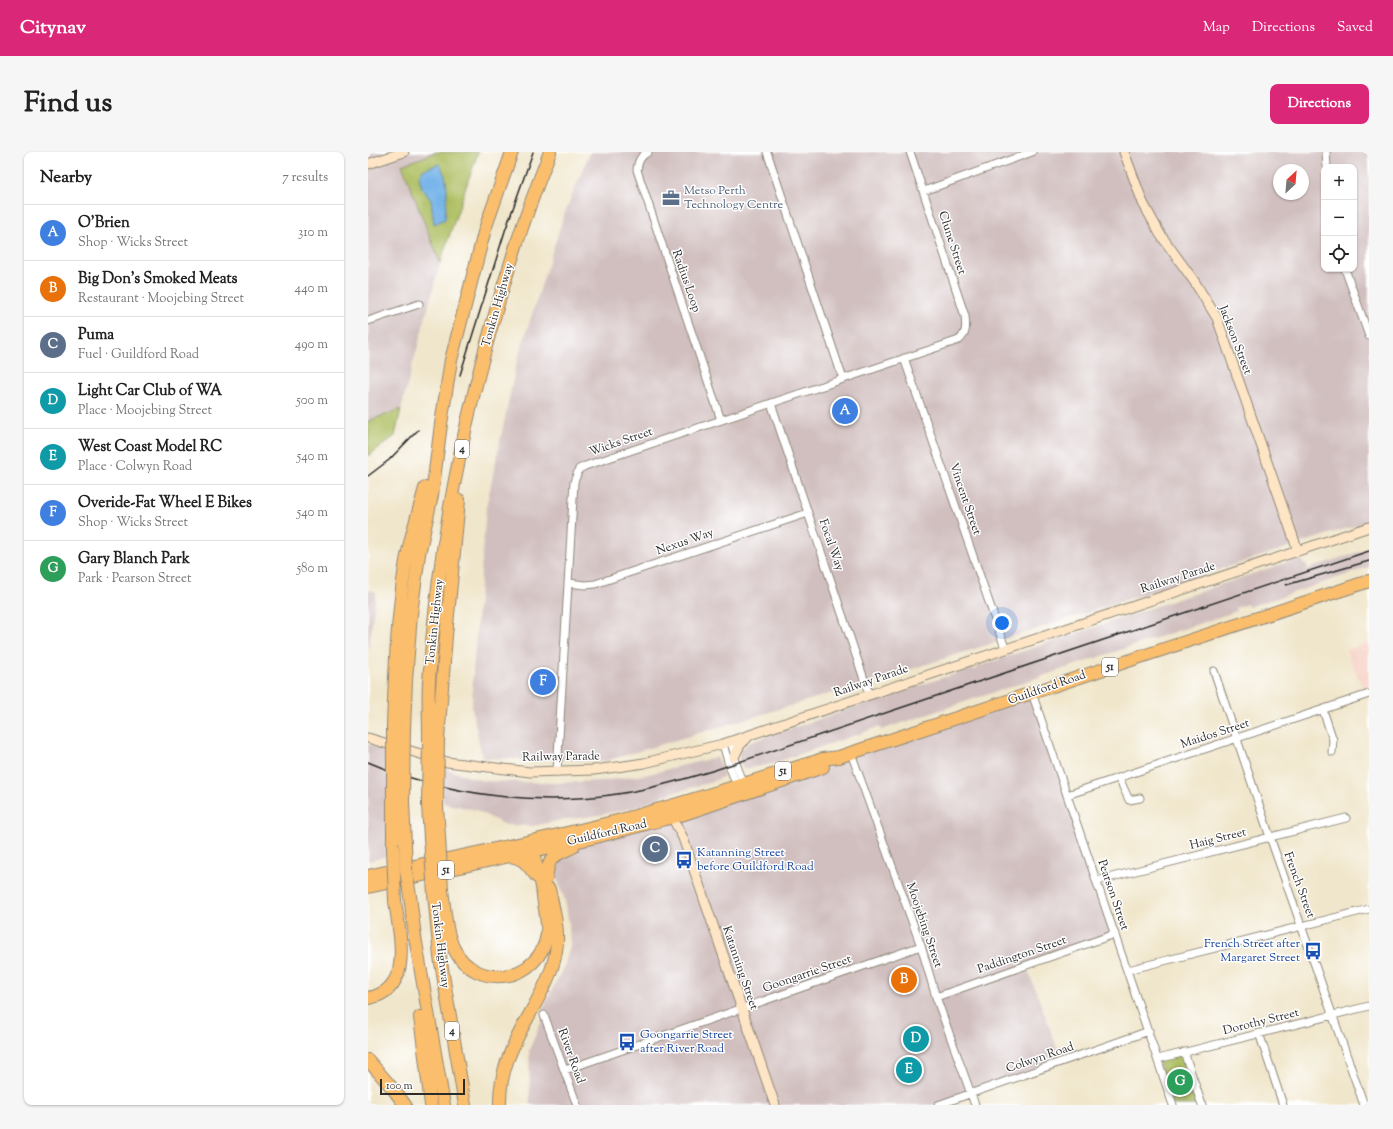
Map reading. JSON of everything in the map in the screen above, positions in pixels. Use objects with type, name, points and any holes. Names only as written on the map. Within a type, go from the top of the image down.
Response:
[{"type":"highway","name":"Tonkin Highway","points":[[444,1105],[415,937],[406,870],[405,843],[398,802],[399,727],[406,680],[411,614],[419,554],[432,495],[440,426],[451,360],[485,229],[512,152]]},
{"type":"highway","name":"Tonkin Highway","points":[[465,1105],[440,957],[433,806],[433,738],[429,684],[442,551],[476,383],[516,245],[550,152]]},
{"type":"highway","name":"Guildford Road","points":[[368,876],[534,845],[592,838],[742,790],[825,767],[839,757],[1369,581]]},
{"type":"highway","points":[[368,998],[382,994],[387,990],[392,984],[400,968],[401,949],[395,901],[392,847],[398,802]]},
{"type":"highway","name":"Guildford Road","points":[[368,887],[509,856],[534,845],[616,821],[675,811]]},
{"type":"highway","points":[[438,891],[454,949],[463,961],[471,968],[482,973],[502,977],[512,975],[528,967],[538,956],[544,945],[547,933],[543,881],[550,860],[556,855],[592,838]]},
{"type":"highway","points":[[500,1105],[500,1090],[512,1048],[546,985],[553,965],[557,944],[555,914],[543,881],[534,845]]},
{"type":"highway","points":[[509,856],[518,857],[524,861],[543,881]]},
{"type":"highway","name":"Tonkin Highway","points":[[415,937],[412,965],[431,1105]]},
{"type":"highway","points":[[452,1026],[473,1105]]},
{"type":"highway","points":[[368,1060],[405,1105]]},
{"type":"street","points":[[368,164],[404,152]]},
{"type":"street","name":"Radius Loop","points":[[648,152],[640,159],[637,170],[721,420]]},
{"type":"street","points":[[767,152],[843,379]]},
{"type":"street","name":"Clune Street","points":[[910,152],[964,316],[966,332],[959,340]]},
{"type":"street","points":[[924,191],[1032,152]]},
{"type":"street","name":"Jackson Street","points":[[1124,152],[1143,203],[1160,234],[1194,281],[1217,318],[1298,551]]},
{"type":"street","points":[[1326,152],[1327,164]]},
{"type":"street","points":[[1346,272],[1369,336]]},
{"type":"street","points":[[368,321],[419,304]]},
{"type":"street","name":"Wicks Street","points":[[557,772],[574,482],[579,469],[959,340]]},
{"type":"street","name":"Vincent Street","points":[[904,358],[1005,648]]},
{"type":"street","name":"Focal Way","points":[[771,403],[869,694]]},
{"type":"street","name":"Nexus Way","points":[[568,583],[586,585],[595,584],[808,513]]},
{"type":"street","name":"Railway Parade","points":[[368,738],[447,762],[530,772],[594,770],[631,765],[727,742],[1369,527]]},
{"type":"street","name":"French Street","points":[[1214,671],[1238,738],[1270,837],[1364,1105]]},
{"type":"street","name":"Pearson Street","points":[[1032,693],[1149,1031],[1173,1105]]},
{"type":"street","name":"Maidos Street","points":[[1067,795],[1369,694]]},
{"type":"street","points":[[1323,710],[1333,740],[1332,752]]},
{"type":"street","points":[[734,757],[740,745],[751,734]]},
{"type":"street","points":[[727,742],[734,757],[742,790]]},
{"type":"street","points":[[727,742],[729,765],[742,790]]},
{"type":"street","name":"Moojebing Street","points":[[851,753],[975,1105]]},
{"type":"street","points":[[1119,778],[1129,800],[1140,798]]},
{"type":"street","name":"Katanning Street","points":[[675,811],[775,1105]]},
{"type":"street","name":"Haig Street","points":[[1096,881],[1346,818]]},
{"type":"street","points":[[1128,970],[1369,909]]},
{"type":"street","name":"Paddington Street","points":[[936,997],[1115,934]]},
{"type":"street","name":"Goongarrie Street","points":[[565,1070],[920,946]]},
{"type":"street","name":"Dorothy Street","points":[[1158,1059],[1369,1006]]},
{"type":"street","name":"River Road","points":[[544,1015],[577,1105]]},
{"type":"street","name":"Colwyn Road","points":[[938,1105],[1149,1031]]},
{"type":"street","points":[[1259,1033],[1283,1105]]},
{"type":"street","points":[[1184,1052],[1202,1105]]},
{"type":"shaded area","points":[[368,152],[437,152],[402,165],[440,263],[401,409],[368,421]]},
{"type":"shaded area","points":[[590,152],[1369,152],[1369,521],[886,677],[606,761],[482,758],[472,708],[473,673],[486,508],[517,361],[564,215]]},
{"type":"shaded area","points":[[1369,548],[1369,567],[1284,596],[1248,607],[1247,604],[1236,608],[1237,611],[881,730],[879,727],[768,765],[743,769],[739,760],[739,752],[748,743],[969,669],[976,670],[979,666],[1300,558],[1303,564],[1306,564],[1308,569]]},
{"type":"shaded area","points":[[368,590],[376,592],[368,654]]},
{"type":"shaded area","points":[[1369,643],[1369,694],[1366,695],[1346,650]]},
{"type":"shaded area","points":[[1032,693],[1115,934],[1026,965],[1062,1061],[938,1105],[530,1105],[529,1050],[544,1015],[542,1010],[565,964],[570,946],[569,924],[565,900],[556,876],[556,862],[592,838],[825,767],[839,757]]},
{"type":"shaded area","points":[[368,744],[396,754],[395,854],[368,861]]},
{"type":"shaded area","points":[[717,757],[724,776],[712,782],[661,796],[662,798],[634,808],[588,817],[566,819],[533,826],[506,825],[476,810],[443,803],[443,768],[484,781],[554,783],[602,781],[645,775]]},
{"type":"green space","points":[[437,152],[478,152],[440,263],[402,165]]},
{"type":"green space","points":[[401,409],[395,436],[368,456],[368,421]]},
{"type":"green space","points":[[1184,1052],[1202,1105],[1173,1105],[1158,1059]]},
{"type":"water","points":[[439,164],[443,170],[447,191],[445,219],[434,224],[431,200],[422,188],[419,176],[423,170]]},
{"type":"railway","points":[[460,375],[505,231],[533,152]]},
{"type":"railway","points":[[368,476],[389,460],[418,430]]},
{"type":"railway","points":[[368,762],[398,774],[429,783],[494,796],[559,799],[592,797],[647,789],[715,770],[1369,551]]},
{"type":"railway","points":[[1286,585],[1369,561]]},
{"type":"place","name":"Metso Perth Technology Centre","points":[[671,198]]},
{"type":"place","name":"O’Brien","points":[[845,411]]},
{"type":"place","name":"Overide-Fat Wheel E Bikes","points":[[543,682]]},
{"type":"place","name":"Puma","points":[[655,849]]},
{"type":"place","name":"Katanning Street before Guildford Road","points":[[684,860]]},
{"type":"place","name":"French Street after Margaret Street","points":[[1313,951]]},
{"type":"place","name":"Big Don's Smoked Meats","points":[[904,980]]},
{"type":"place","name":"Light Car Club of WA","points":[[916,1039]]},
{"type":"place","name":"Goongarrie Street after River Road","points":[[627,1042]]},
{"type":"place","name":"West Coast Model RC","points":[[909,1070]]},
{"type":"place","name":"Gary Blanch Park","points":[[1180,1082]]}]
